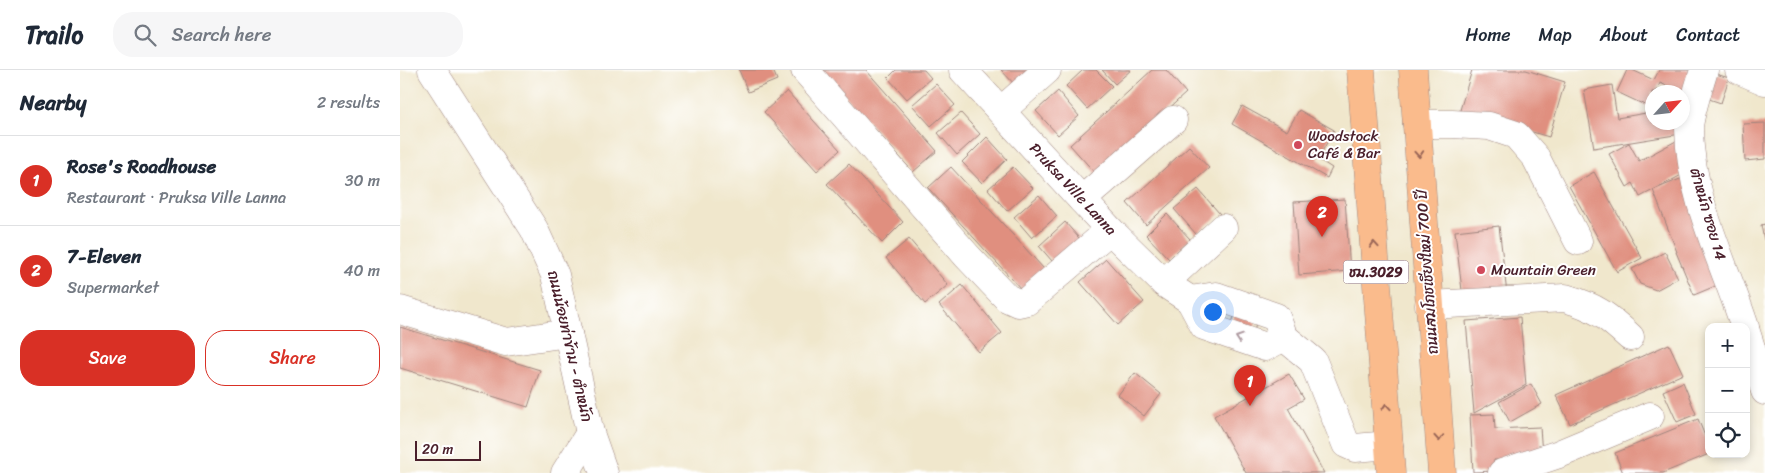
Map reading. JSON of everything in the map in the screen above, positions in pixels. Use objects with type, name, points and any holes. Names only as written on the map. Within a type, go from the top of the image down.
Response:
[{"type":"main road","name":"ชม.3029","points":[[1361,70],[1391,473]]},
{"type":"main road","name":"ถนนสมโภชเชียงใหม่ 700 ปี","points":[[1413,70],[1442,473]]},
{"type":"street","name":"ถนนน้อยท่าข้าม - ตำหนัก","points":[[432,70],[534,229],[555,274],[590,433],[604,473]]},
{"type":"street","points":[[805,70],[1007,298],[1018,303],[1027,301],[1110,230]]},
{"type":"street","name":"Pruksa Ville Lanna","points":[[963,70],[1110,230],[1164,282],[1190,300],[1204,326],[1265,347],[1284,337],[1313,361],[1346,444],[1355,448],[1389,445]]},
{"type":"street","points":[[1001,111],[1048,70]]},
{"type":"street","name":"ตำหนัก ซอย 14","points":[[1704,70],[1689,127],[1694,172],[1709,230],[1744,323]]},
{"type":"street","points":[[1739,70],[1765,81]]},
{"type":"street","points":[[1082,200],[1173,120]]},
{"type":"street","points":[[1417,124],[1489,126],[1516,135],[1536,158],[1578,241]]},
{"type":"street","points":[[1164,282],[1222,228]]},
{"type":"street","points":[[1429,305],[1565,298],[1586,304],[1605,315],[1630,337]]},
{"type":"street","points":[[400,310],[506,342],[568,333]]},
{"type":"street","points":[[1750,344],[1765,391]]},
{"type":"street","points":[[1502,473],[1559,454],[1650,416]]},
{"type":"street","points":[[565,473],[590,433]]},
{"type":"building","points":[[739,70],[773,70],[777,80],[748,92]]},
{"type":"building","points":[[822,70],[866,70],[937,151],[913,172]]},
{"type":"building","points":[[896,70],[924,70],[931,78],[907,99],[888,78]]},
{"type":"building","points":[[1001,70],[1037,70],[1018,88]]},
{"type":"building","points":[[1083,70],[1096,70],[1112,86],[1087,109],[1066,86]]},
{"type":"building","points":[[1102,70],[1131,70],[1115,84]]},
{"type":"building","points":[[1152,70],[1166,70],[1186,93],[1096,174],[1070,145]]},
{"type":"building","points":[[1472,70],[1526,70],[1565,82],[1549,137],[1460,110]]},
{"type":"building","points":[[1627,70],[1632,70],[1654,80],[1659,70],[1695,70],[1689,85],[1665,85],[1660,83],[1659,85],[1645,85],[1645,105],[1617,92]]},
{"type":"building","points":[[1716,74],[1729,78],[1721,103],[1709,99]]},
{"type":"building","points":[[936,84],[955,105],[931,126],[912,105]]},
{"type":"building","points":[[1612,85],[1617,118],[1645,113],[1645,130],[1686,130],[1687,133],[1594,148],[1584,90]]},
{"type":"building","points":[[787,91],[840,150],[817,171],[764,112]]},
{"type":"building","points":[[1058,91],[1079,116],[1058,135],[1036,111]]},
{"type":"building","name":"Woodstock Café & Bar","points":[[1242,106],[1287,131],[1299,110],[1334,130],[1318,159],[1332,168],[1327,178],[1232,124]]},
{"type":"building","points":[[961,113],[980,134],[957,155],[938,133]]},
{"type":"building","points":[[1765,123],[1765,159],[1745,161],[1743,124]]},
{"type":"building","points":[[987,137],[1007,159],[982,183],[962,162]]},
{"type":"building","points":[[1676,141],[1691,170],[1640,197],[1633,183],[1627,187],[1609,154],[1629,143],[1639,161]]},
{"type":"building","points":[[1189,146],[1209,168],[1146,225],[1127,203]]},
{"type":"building","points":[[849,164],[903,222],[882,243],[827,184]]},
{"type":"building","points":[[951,167],[1044,269],[1022,290],[928,188]]},
{"type":"building","points":[[1013,167],[1033,188],[1007,211],[988,189]]},
{"type":"building","points":[[1594,172],[1642,258],[1617,272],[1569,186]]},
{"type":"building","points":[[1685,177],[1725,282],[1694,295],[1653,190]]},
{"type":"building","points":[[1198,189],[1220,214],[1196,234],[1174,209]]},
{"type":"building","points":[[1039,195],[1057,216],[1032,238],[1014,217]]},
{"type":"building","points":[[1345,199],[1350,271],[1299,275],[1294,202]]},
{"type":"building","points":[[1167,214],[1190,239],[1169,259],[1146,235]]},
{"type":"building","points":[[1065,222],[1085,245],[1059,269],[1039,246]]},
{"type":"building","points":[[1765,224],[1765,240],[1764,240],[1761,225]]},
{"type":"building","points":[[1499,226],[1507,294],[1463,299],[1455,231]]},
{"type":"building","points":[[909,239],[948,285],[925,304],[886,258]]},
{"type":"building","points":[[1665,252],[1678,278],[1656,290],[1640,284],[1632,269]]},
{"type":"building","points":[[1106,259],[1144,302],[1118,325],[1080,282]]},
{"type":"building","points":[[962,285],[1002,333],[979,352],[939,305]]},
{"type":"building","points":[[1235,310],[1257,314],[1254,334],[1231,330]]},
{"type":"building","points":[[1520,317],[1526,385],[1474,413],[1466,321]]},
{"type":"building","points":[[400,327],[540,370],[528,407],[400,368]]},
{"type":"building","points":[[1669,344],[1683,374],[1570,424],[1556,395]]},
{"type":"building","points":[[1135,373],[1161,394],[1144,416],[1118,395]]},
{"type":"building","points":[[1289,374],[1304,399],[1288,408],[1324,473],[1246,473],[1214,416]]},
{"type":"building","points":[[1683,382],[1696,414],[1677,422],[1663,391]]},
{"type":"building","points":[[1531,384],[1542,404],[1510,422],[1499,402]]},
{"type":"building","points":[[1494,414],[1495,429],[1540,427],[1542,455],[1511,460],[1494,460],[1495,471],[1473,472],[1470,415]]},
{"type":"building","points":[[1698,419],[1705,436],[1705,456],[1663,473],[1623,473],[1615,453]]},
{"type":"place","name":"Woodstock Café & Bar","points":[[1298,145]]},
{"type":"place","name":"7-Eleven","points":[[1322,237]]},
{"type":"place","name":"Mountain Green","points":[[1481,270]]},
{"type":"place","name":"Rose's Roadhouse","points":[[1250,406]]}]
